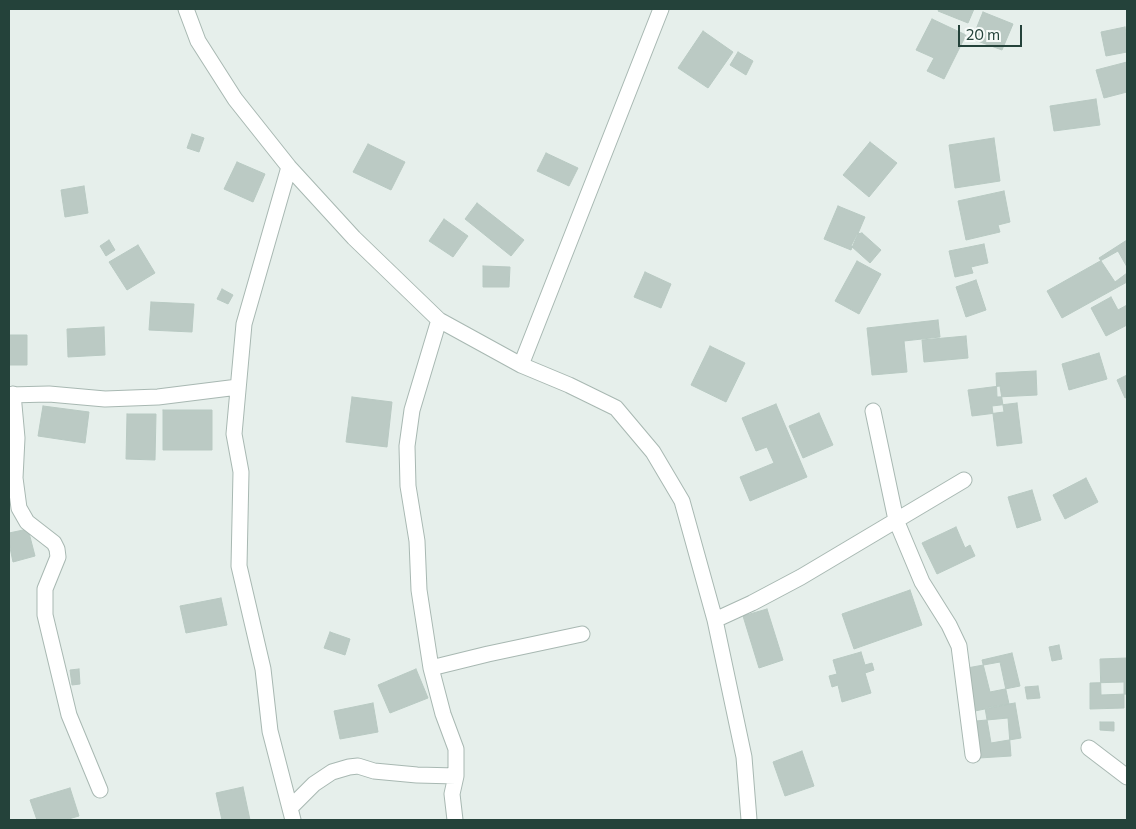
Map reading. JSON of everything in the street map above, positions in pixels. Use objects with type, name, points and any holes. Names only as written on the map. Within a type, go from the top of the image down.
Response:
[{"type":"street","points":[[186,9],[198,41],[235,99],[289,167],[354,238],[439,320],[521,365],[616,408],[653,452],[682,501],[715,620],[744,757],[749,820]]},
{"type":"street","points":[[521,365],[661,9]]},
{"type":"street","points":[[289,167],[244,324],[234,434],[241,472],[239,566],[263,669],[270,731],[291,814]]},
{"type":"street","points":[[439,320],[412,410],[406,446],[408,486],[416,541],[419,590],[431,668],[443,714],[456,749],[456,776],[452,794],[455,820]]},
{"type":"street","points":[[100,790],[69,715],[45,615],[45,589],[58,557],[57,550],[54,543],[27,522],[19,508],[15,478],[17,438],[11,395],[49,394],[105,399],[158,397],[238,387]]},
{"type":"street","points":[[873,411],[896,520],[922,582],[949,625],[959,646],[964,698],[973,755]]},
{"type":"street","points":[[715,620],[801,577],[964,480]]},
{"type":"street","points":[[431,668],[582,634]]},
{"type":"street","points":[[1089,748],[1127,777]]},
{"type":"street","points":[[291,814],[314,784],[332,772],[349,767],[358,766],[374,771],[416,776],[456,776]]},
{"type":"building","points":[[939,9],[974,9],[968,23],[938,11]]},
{"type":"building","points":[[983,12],[1013,24],[1002,50],[972,39]]},
{"type":"building","points":[[932,19],[966,35],[944,79],[927,71],[934,58],[916,50]]},
{"type":"building","points":[[1125,27],[1127,52],[1106,56],[1101,32]]},
{"type":"building","points":[[703,31],[733,52],[708,88],[678,68]]},
{"type":"building","points":[[738,52],[753,61],[746,75],[730,65]]},
{"type":"building","points":[[1127,62],[1127,92],[1104,98],[1096,70]]},
{"type":"building","points":[[1096,99],[1100,125],[1054,131],[1050,106]]},
{"type":"building","points":[[192,134],[204,138],[199,152],[187,148]]},
{"type":"building","points":[[994,138],[1000,181],[955,188],[949,145]]},
{"type":"building","points":[[870,142],[897,163],[869,197],[843,175]]},
{"type":"building","points":[[368,144],[405,162],[391,190],[353,172]]},
{"type":"building","points":[[546,153],[578,168],[569,186],[537,171]]},
{"type":"building","points":[[237,162],[265,174],[253,202],[224,189]]},
{"type":"building","points":[[84,186],[88,213],[65,217],[61,190]]},
{"type":"building","points":[[1004,191],[1010,222],[998,225],[1000,232],[966,240],[958,201]]},
{"type":"building","points":[[477,203],[524,240],[511,256],[465,219]]},
{"type":"building","points":[[838,206],[865,217],[851,250],[824,239]]},
{"type":"building","points":[[444,219],[468,236],[453,257],[429,241]]},
{"type":"building","points":[[862,233],[881,250],[870,263],[851,246],[857,234]]},
{"type":"building","points":[[109,240],[115,250],[106,256],[100,246]]},
{"type":"building","points":[[1127,240],[1127,273],[1115,282],[1099,258]]},
{"type":"building","points":[[984,244],[988,263],[971,267],[973,273],[955,277],[949,251]]},
{"type":"building","points":[[138,245],[155,273],[127,290],[109,262]]},
{"type":"building","points":[[1118,251],[1127,267],[1127,282],[1062,318],[1047,291]]},
{"type":"building","points":[[857,261],[881,274],[859,314],[835,301]]},
{"type":"building","points":[[483,266],[510,267],[509,287],[483,287]]},
{"type":"building","points":[[645,272],[671,284],[661,308],[634,297]]},
{"type":"building","points":[[976,280],[986,310],[966,317],[956,287]]},
{"type":"building","points":[[222,289],[233,295],[228,304],[217,299]]},
{"type":"building","points":[[1111,297],[1118,310],[1127,305],[1127,325],[1106,336],[1091,308]]},
{"type":"building","points":[[151,302],[194,304],[192,332],[149,330]]},
{"type":"building","points":[[938,320],[940,337],[904,341],[907,372],[872,375],[867,328]]},
{"type":"building","points":[[104,327],[105,355],[68,357],[67,329]]},
{"type":"building","points":[[9,335],[27,335],[27,365],[9,365]]},
{"type":"building","points":[[966,336],[968,358],[924,362],[922,340]]},
{"type":"building","points":[[710,346],[745,363],[726,402],[691,385]]},
{"type":"building","points":[[1099,353],[1107,379],[1069,390],[1062,364]]},
{"type":"building","points":[[1036,371],[1037,395],[997,397],[996,373]]},
{"type":"building","points":[[1127,375],[1127,397],[1125,398],[1117,380]]},
{"type":"building","points":[[1000,386],[1004,412],[972,416],[968,390]]},
{"type":"building","points":[[352,397],[392,402],[387,447],[346,442]]},
{"type":"building","points":[[1017,403],[1022,443],[997,446],[992,406]]},
{"type":"building","points":[[776,404],[807,477],[750,501],[740,477],[774,463],[767,447],[756,451],[742,418]]},
{"type":"building","points":[[43,406],[89,412],[85,443],[38,436]]},
{"type":"building","points":[[163,410],[212,410],[212,450],[163,450]]},
{"type":"building","points":[[819,413],[833,445],[803,458],[789,426]]},
{"type":"building","points":[[127,414],[156,414],[155,460],[126,459]]},
{"type":"building","points":[[1086,478],[1098,502],[1065,519],[1053,495]]},
{"type":"building","points":[[1032,490],[1041,520],[1017,528],[1008,497]]},
{"type":"building","points":[[956,527],[965,548],[970,545],[975,556],[937,574],[922,543]]},
{"type":"building","points":[[28,529],[35,556],[13,562],[9,533]]},
{"type":"building","points":[[910,590],[922,625],[854,649],[842,614]]},
{"type":"building","points":[[221,598],[227,625],[186,633],[180,606]]},
{"type":"building","points":[[767,609],[783,660],[759,668],[743,616]]},
{"type":"building","points":[[330,632],[350,639],[345,655],[324,648]]},
{"type":"building","points":[[1059,645],[1062,659],[1052,661],[1049,647]]},
{"type":"building","points":[[861,652],[865,665],[872,663],[874,670],[865,673],[871,693],[842,702],[838,685],[832,687],[829,676],[837,674],[833,660]]},
{"type":"building","points":[[1012,653],[1020,686],[990,692],[982,660]]},
{"type":"building","points":[[1127,658],[1127,694],[1101,695],[1100,659]]},
{"type":"building","points":[[1000,662],[1009,704],[975,711],[967,668]]},
{"type":"building","points":[[79,669],[80,684],[72,685],[70,670]]},
{"type":"building","points":[[416,669],[428,698],[390,713],[378,685]]},
{"type":"building","points":[[1124,682],[1124,708],[1090,709],[1090,683]]},
{"type":"building","points":[[1038,686],[1040,698],[1027,699],[1025,687]]},
{"type":"building","points":[[373,703],[378,732],[340,739],[334,711]]},
{"type":"building","points":[[1015,703],[1021,738],[991,743],[985,708]]},
{"type":"building","points":[[1008,718],[1011,756],[979,758],[976,721]]},
{"type":"building","points":[[1100,722],[1114,722],[1114,731],[1100,730]]},
{"type":"building","points":[[802,751],[814,786],[785,796],[773,762]]},
{"type":"building","points":[[243,787],[250,820],[222,820],[216,793]]},
{"type":"building","points":[[70,788],[79,816],[65,820],[37,820],[30,800]]}]
